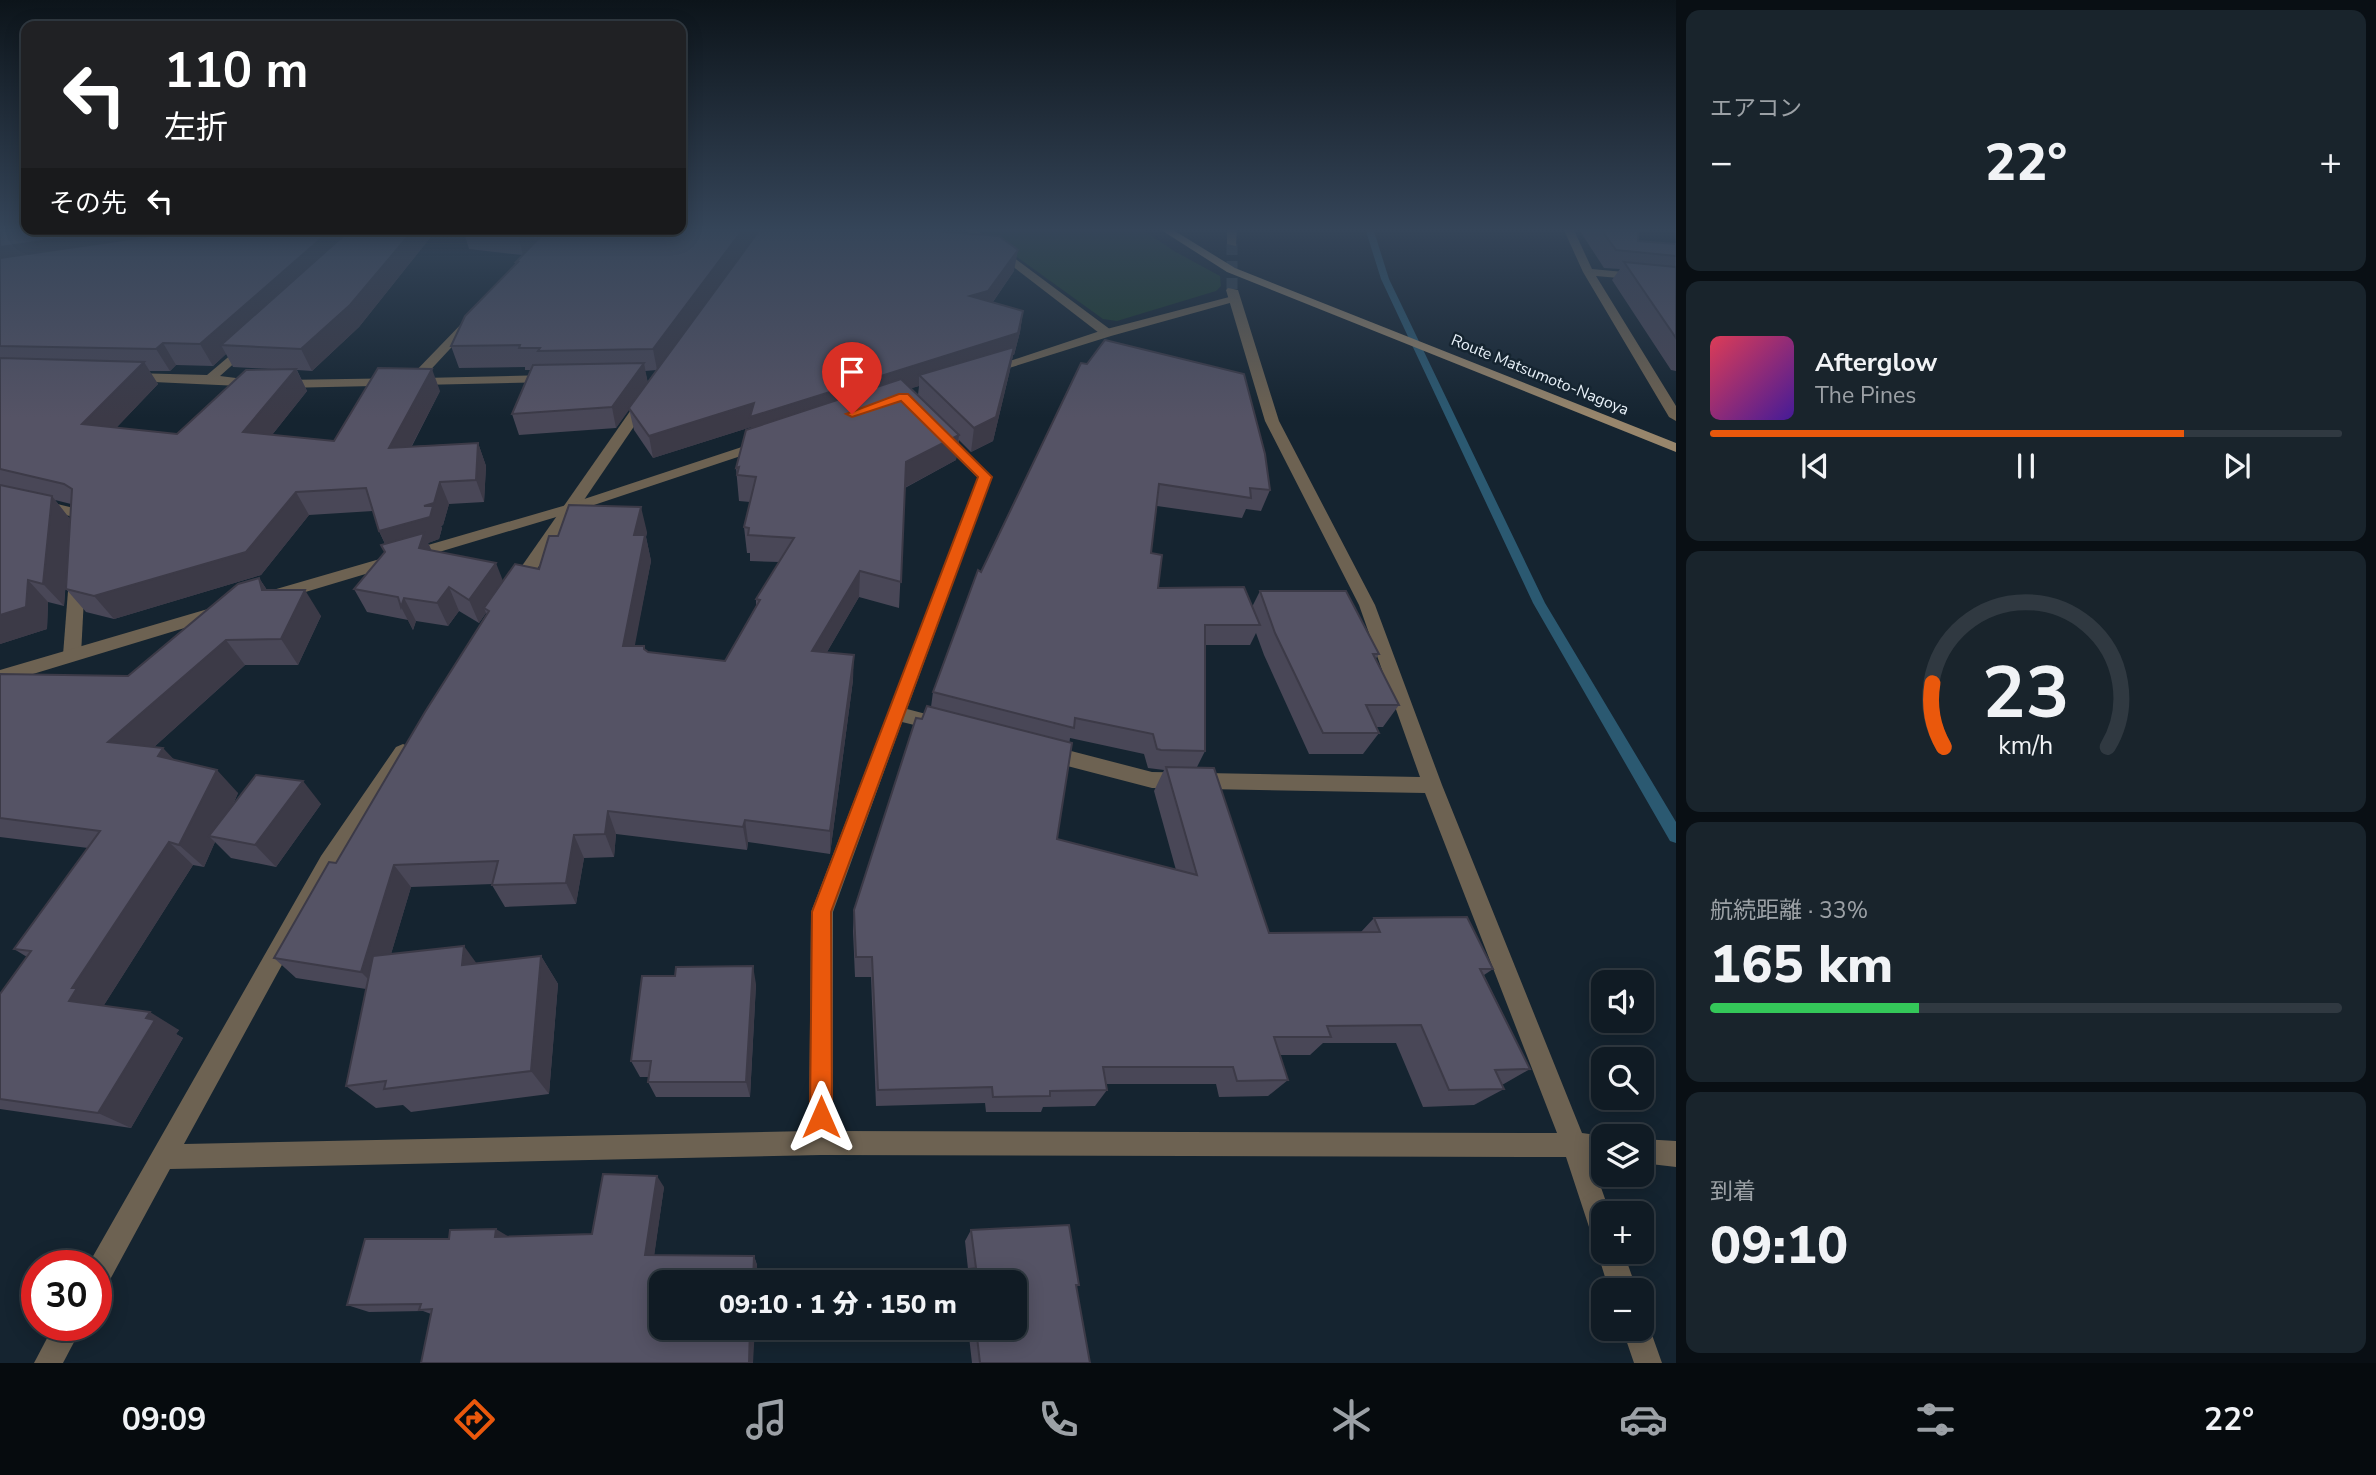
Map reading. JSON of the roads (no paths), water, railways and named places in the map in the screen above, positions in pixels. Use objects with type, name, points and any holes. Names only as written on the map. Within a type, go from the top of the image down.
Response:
[{"type":"main road","name":"Route Matsumoto-Nagoya","points":[[1282,292],[1676,448]]},
{"type":"street","points":[[1052,292],[1107,333]]},
{"type":"street","points":[[1600,292],[1676,417]]},
{"type":"street","points":[[980,373],[1233,294],[1272,421],[1367,605],[1433,785],[1574,1145],[1593,1201]]},
{"type":"street","points":[[413,382],[478,312]]},
{"type":"street","points":[[209,379],[250,342]]},
{"type":"street","points":[[112,376],[209,379],[258,385],[564,379]]},
{"type":"street","points":[[506,600],[653,388]]},
{"type":"street","points":[[821,1143],[822,912],[985,477],[931,423]]},
{"type":"street","points":[[260,600],[568,509],[775,440]]},
{"type":"street","points":[[0,495],[81,514],[80,540]]},
{"type":"street","points":[[72,654],[78,565]]},
{"type":"street","points":[[0,677],[233,607]]},
{"type":"street","points":[[897,712],[964,730]]},
{"type":"street","points":[[111,1250],[328,862],[414,737]]},
{"type":"street","points":[[1031,748],[1152,780],[1433,785]]},
{"type":"street","points":[[164,1157],[821,1143],[1591,1147]]},
{"type":"street","points":[[1654,1152],[1676,1154]]},
{"type":"street","points":[[48,1363],[60,1341]]},
{"type":"street","points":[[1640,1341],[1648,1363]]},
{"type":"waterway","points":[[1391,292],[1539,603],[1676,836]]}]
